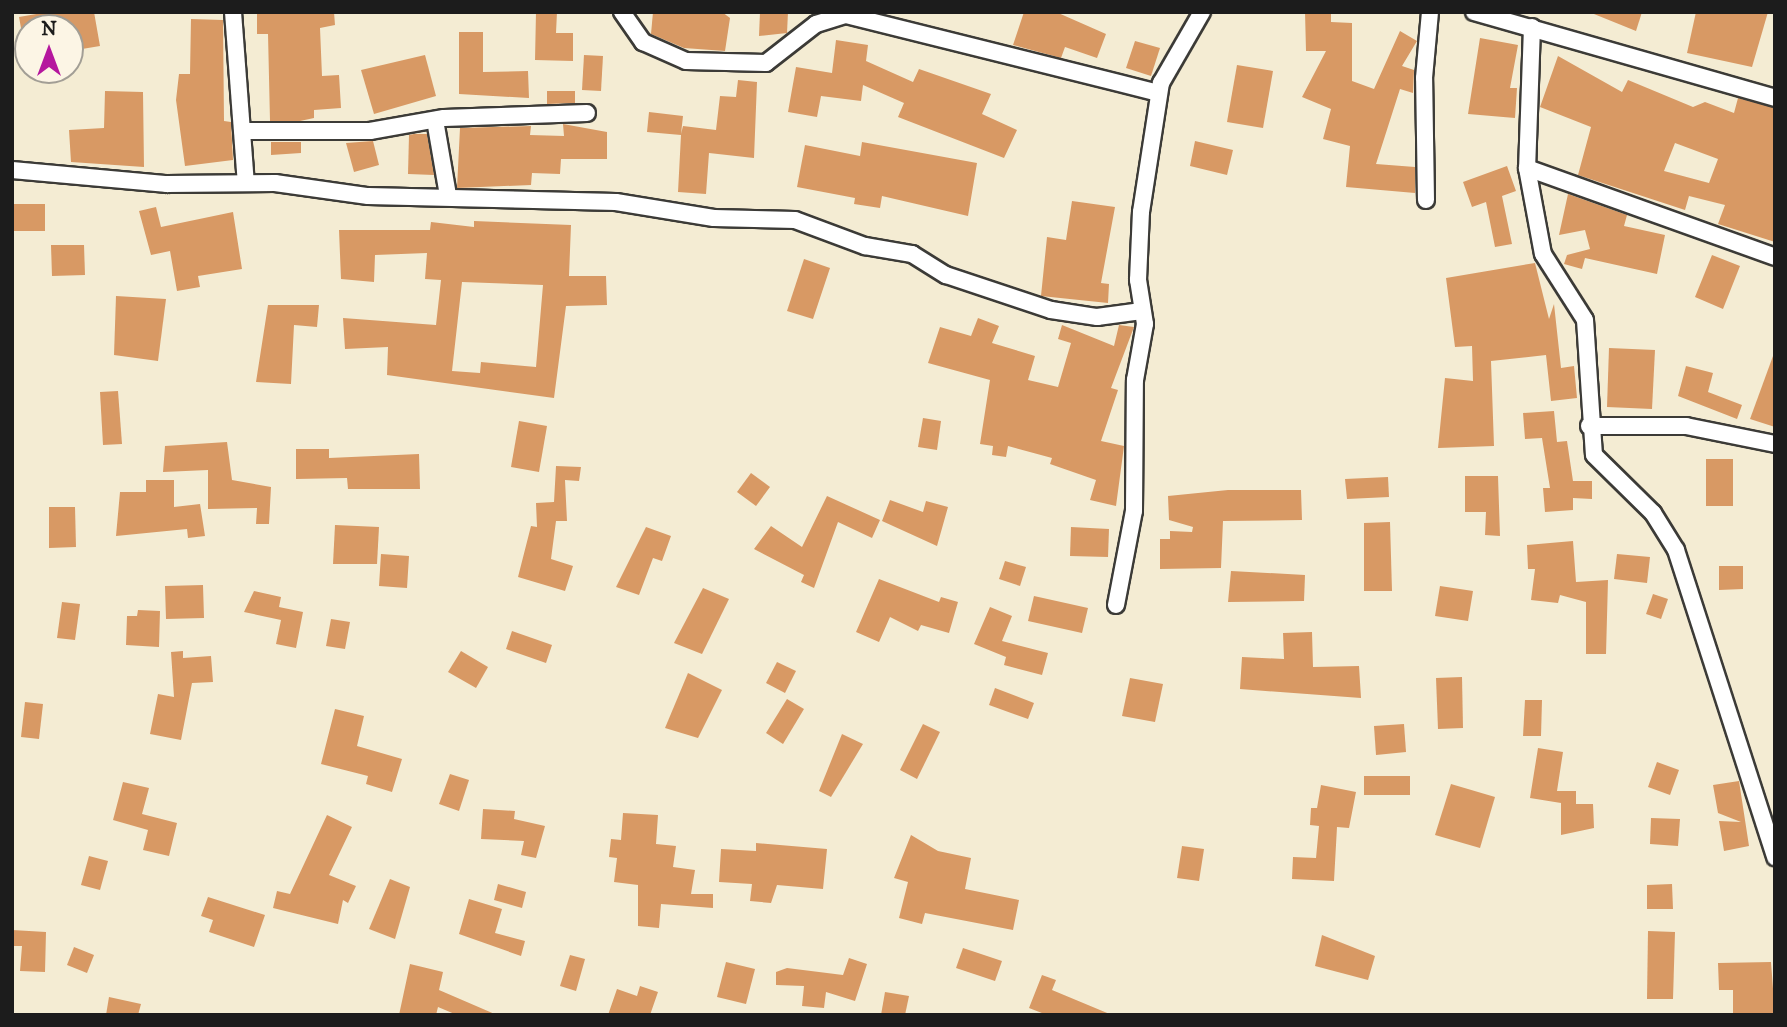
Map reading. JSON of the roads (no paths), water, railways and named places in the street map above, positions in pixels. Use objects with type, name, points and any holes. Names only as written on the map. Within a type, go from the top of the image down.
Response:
[{"type":"street","points":[[233,12],[246,183]]},
{"type":"street","points":[[622,12],[643,42],[686,61],[759,65],[816,24],[846,15],[1158,93]]},
{"type":"street","points":[[1116,605],[1134,511],[1142,311],[1138,244],[1158,93],[1202,12]]},
{"type":"street","points":[[1426,200],[1430,12]]},
{"type":"street","points":[[1474,12],[1775,98]]},
{"type":"street","points":[[1532,27],[1527,168],[1543,254],[1585,320],[1589,426],[1602,470],[1653,513],[1676,550],[1775,857]]},
{"type":"street","points":[[244,131],[370,131],[435,120],[587,113]]},
{"type":"street","points":[[435,120],[448,195]]},
{"type":"street","points":[[1527,168],[1775,257]]},
{"type":"street","points":[[12,170],[167,184],[246,183],[368,196],[448,195],[616,202],[714,218],[795,220],[864,246],[912,254],[946,275],[1051,310],[1097,317],[1142,311]]},
{"type":"street","points":[[1589,426],[1686,426],[1775,444]]}]
